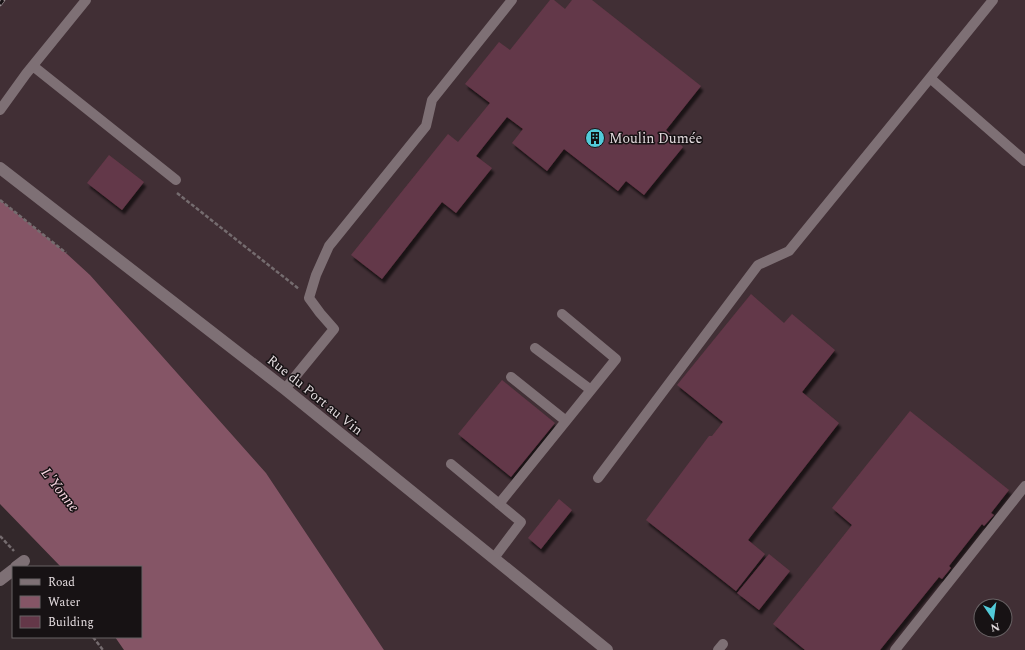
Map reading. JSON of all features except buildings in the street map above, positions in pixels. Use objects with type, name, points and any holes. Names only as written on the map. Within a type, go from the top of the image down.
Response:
[{"type":"street","name":"Rue du Port au Vin","points":[[0,168],[285,390],[608,650]]},
{"type":"street","points":[[0,580],[12,571]]},
{"type":"lane","points":[[0,110],[86,0]]},
{"type":"lane","points":[[285,390],[334,328],[320,313],[310,298],[316,275],[329,246],[426,126],[432,100],[512,0]]},
{"type":"lane","points":[[598,478],[758,265],[789,251],[993,0]]},
{"type":"lane","points":[[33,66],[176,180]]},
{"type":"lane","points":[[930,78],[1025,161]]},
{"type":"lane","points":[[499,504],[616,359],[562,314]]},
{"type":"lane","points":[[535,348],[591,390]]},
{"type":"lane","points":[[511,377],[566,421]]},
{"type":"lane","points":[[451,464],[521,522],[494,558]]},
{"type":"lane","points":[[895,650],[1025,486]]},
{"type":"path","points":[[0,200],[66,253]]},
{"type":"path","points":[[94,638],[104,650]]},
{"type":"shaded area","points":[[0,0],[1025,0],[1025,650],[384,650],[266,473],[90,275],[66,253],[0,200]]},
{"type":"water","name":"L'Yonne","points":[[0,200],[66,253],[90,275],[266,473],[384,650],[124,650],[116,638],[142,638],[142,566],[60,566],[0,504]]},
{"type":"railway","points":[[0,4],[3,0]]},
{"type":"place","name":"Moulin Dumée","points":[[595,138]]}]
